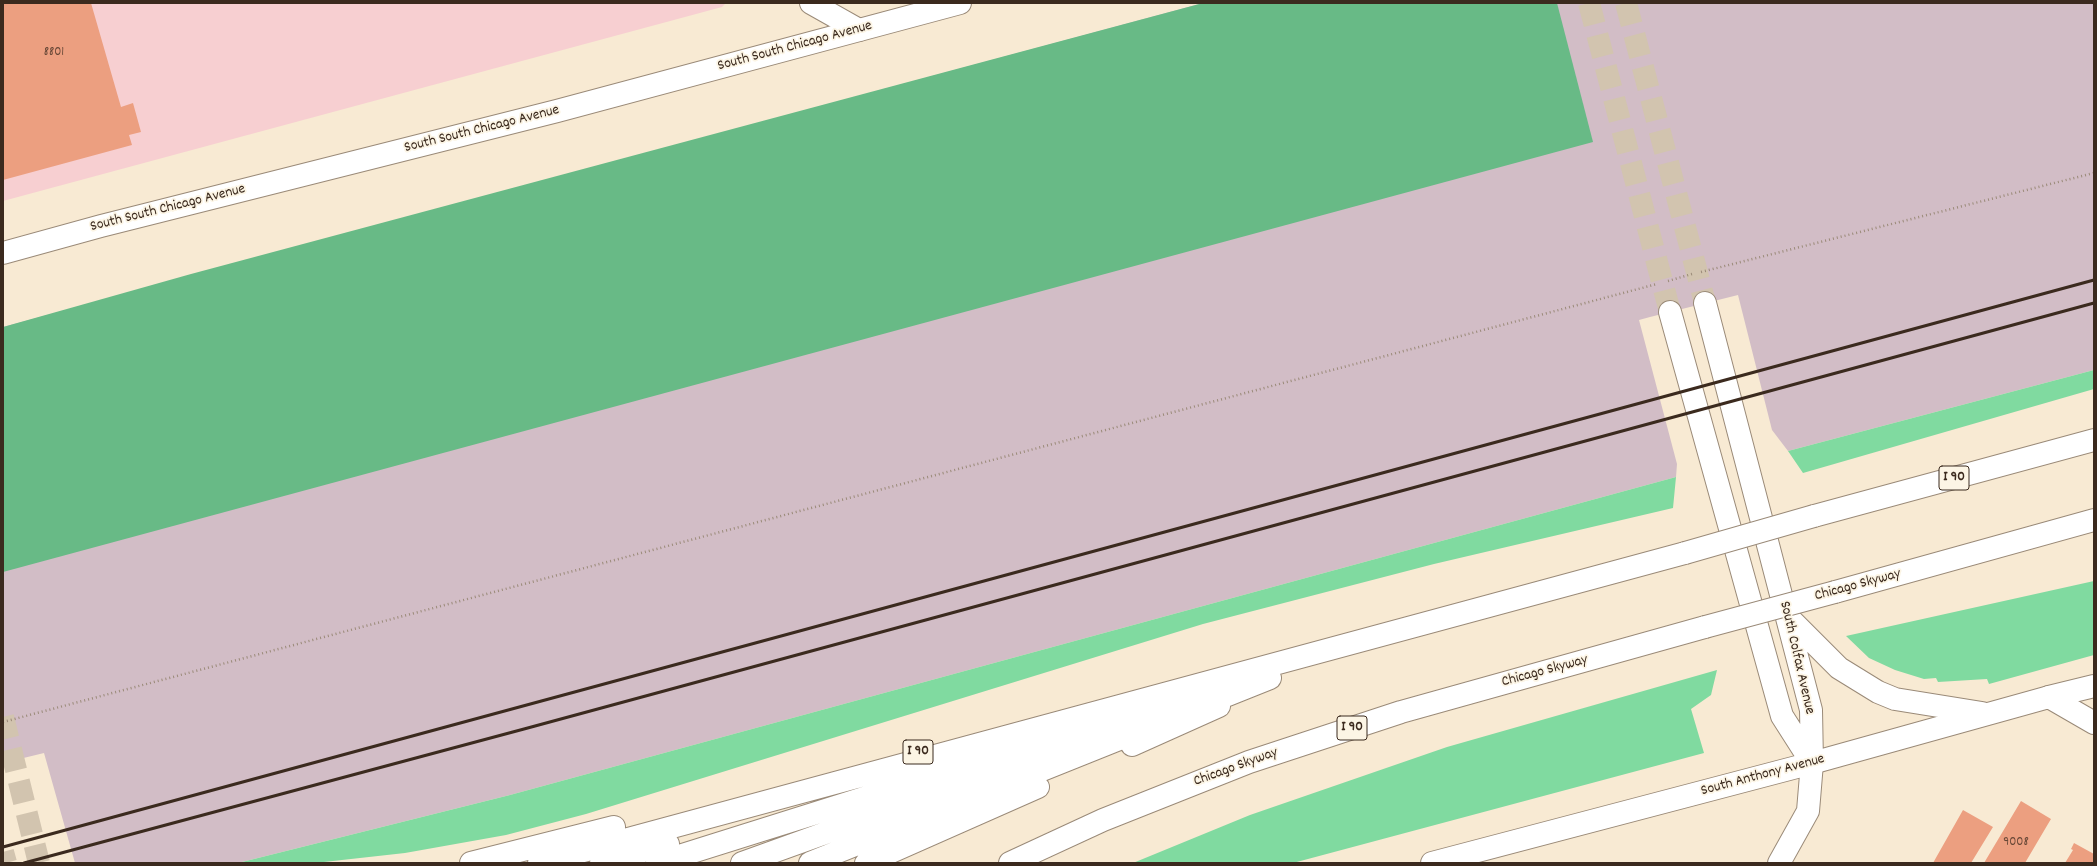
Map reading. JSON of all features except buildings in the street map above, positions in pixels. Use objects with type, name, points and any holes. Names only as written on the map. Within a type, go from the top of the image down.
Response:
[{"type":"main road","points":[[811,3],[859,30]]},
{"type":"main road","name":"South South Chicago Avenue","points":[[3,253],[101,226],[557,111],[960,3]]},
{"type":"main road","name":"South Colfax Avenue","points":[[1705,303],[1811,710],[1812,763]]},
{"type":"main road","name":"South Colfax Avenue","points":[[1670,312],[1782,716],[1812,763]]},
{"type":"main road","name":"I 90","points":[[539,863],[1685,553],[1814,516],[2094,440]]},
{"type":"main road","name":"Chicago Skyway","points":[[1010,863],[1103,820],[1249,762],[1401,712],[2094,520]]},
{"type":"main road","points":[[2057,530],[2094,526]]},
{"type":"main road","points":[[1787,616],[1839,668],[1878,692],[1895,699],[1989,714]]},
{"type":"main road","name":"I 90","points":[[471,863],[1354,643]]},
{"type":"main road","name":"I 90","points":[[475,863],[1354,643]]},
{"type":"main road","name":"I 90","points":[[601,863],[1354,643]]},
{"type":"main road","name":"I 90","points":[[657,863],[1354,643]]},
{"type":"main road","name":"I 90","points":[[702,863],[1354,643]]},
{"type":"main road","name":"I 90","points":[[742,863],[1354,643]]},
{"type":"main road","name":"I 90","points":[[779,863],[1354,643]]},
{"type":"main road","name":"I 90","points":[[810,863],[1354,643]]},
{"type":"main road","name":"I 90","points":[[839,863],[1354,643]]},
{"type":"main road","name":"I 90","points":[[866,863],[1148,738],[1354,643]]},
{"type":"main road","name":"South Anthony Avenue","points":[[1432,863],[1812,763],[2049,697],[2094,686]]},
{"type":"main road","points":[[2049,697],[2094,723]]},
{"type":"main road","points":[[1779,863],[1808,811],[1812,763]]},
{"type":"path","points":[[1666,281],[2094,172]]},
{"type":"path","points":[[3,722],[1658,283]]},
{"type":"shaded area","points":[[3,3],[726,3],[722,7],[3,201]]},
{"type":"shaded area","points":[[1203,3],[2094,3],[2094,370],[1788,451],[1772,430],[1738,295],[1650,317],[1639,320],[1677,464],[1676,477],[510,795],[238,863],[75,863],[44,753],[3,763],[3,327]]},
{"type":"green space","points":[[1203,3],[1557,3],[1593,142],[3,572],[3,327],[191,274]]},
{"type":"green space","points":[[2094,370],[2094,389],[1803,473],[1788,451]]},
{"type":"green space","points":[[1676,477],[1673,508],[1434,564],[1203,624],[586,814],[506,835],[405,853],[315,863],[238,863],[510,795]]},
{"type":"green space","points":[[2094,581],[2094,655],[1989,684],[1987,679],[1938,682],[1936,678],[1924,679],[1895,670],[1869,658],[1846,636]]},
{"type":"green space","points":[[1717,670],[1711,695],[1691,709],[1704,753],[1293,863],[1133,863],[1250,815],[1447,747]]},
{"type":"tunnel","points":[[1589,3],[1670,312]]},
{"type":"tunnel","points":[[1626,3],[1705,303]]},
{"type":"tunnel","points":[[3,717],[39,863]]},
{"type":"tunnel","points":[[3,852],[6,863]]},
{"type":"railway","points":[[3,847],[2094,280]]},
{"type":"railway","points":[[24,863],[524,729],[2094,303]]}]
